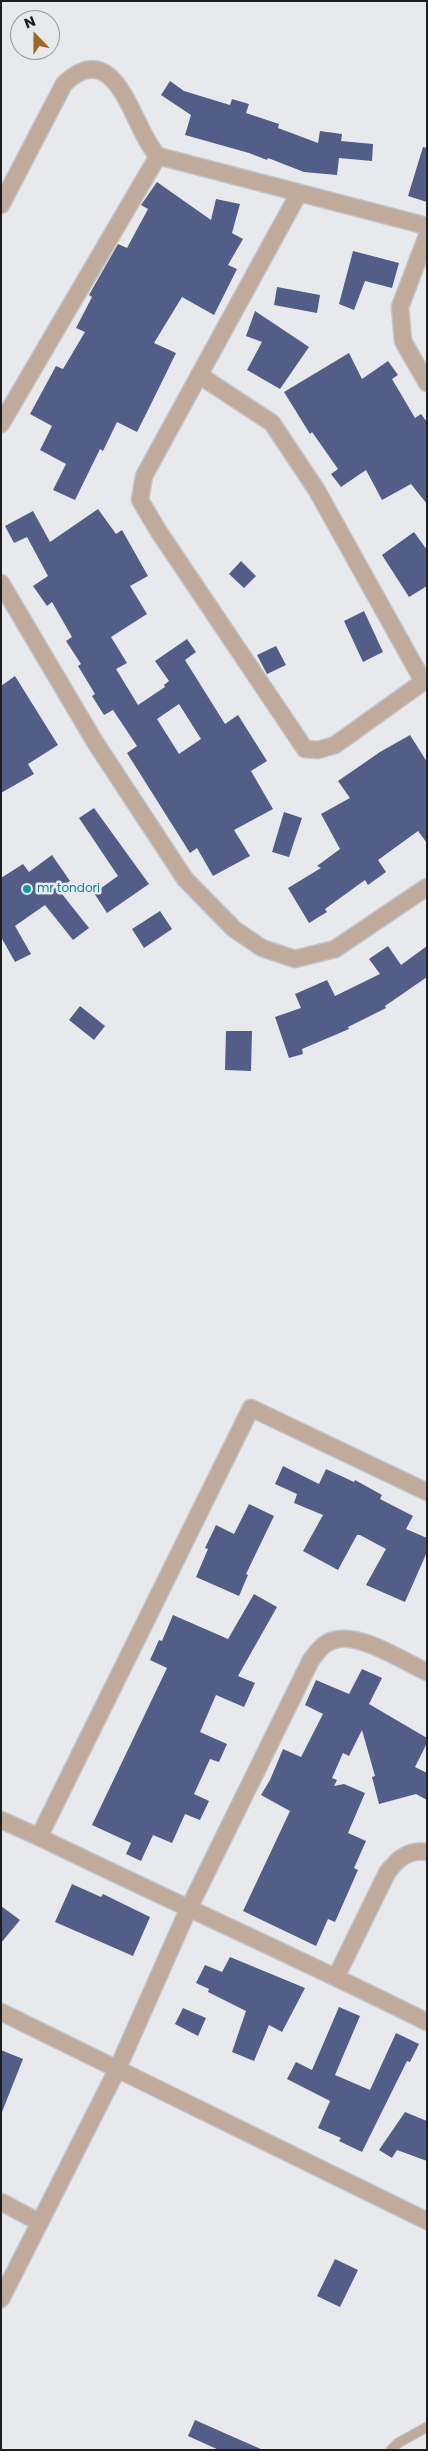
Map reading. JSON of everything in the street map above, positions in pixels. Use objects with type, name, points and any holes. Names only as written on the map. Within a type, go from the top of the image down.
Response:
[{"type":"street","points":[[1,205],[64,84],[74,74],[87,69],[100,70],[123,90],[150,148],[158,156],[427,226]]},
{"type":"street","points":[[1,424],[158,156]]},
{"type":"street","points":[[199,375],[272,422],[316,489],[425,680],[335,745],[318,750],[305,749],[159,532],[140,500],[144,476],[199,375],[299,193]]},
{"type":"street","points":[[427,236],[400,307],[403,342],[427,383]]},
{"type":"street","points":[[1,583],[95,742],[185,879],[234,929],[262,948],[295,959],[335,949],[427,887]]},
{"type":"street","points":[[39,1837],[251,1408],[427,1492]]},
{"type":"street","points":[[1,2299],[117,2070],[188,1910],[311,1660],[320,1648],[333,1640],[348,1638],[363,1642],[427,1672]]},
{"type":"street","points":[[1,1820],[188,1910],[336,1977],[427,2022]]},
{"type":"street","points":[[336,1977],[387,1873],[396,1861],[409,1853],[427,1852]]},
{"type":"street","points":[[1,2012],[427,2221]]},
{"type":"street","points":[[1,2202],[39,2222]]},
{"type":"lane","points":[[391,2450],[398,2443],[427,2427]]},
{"type":"building","points":[[170,81],[184,91],[230,105],[232,99],[249,104],[246,113],[279,124],[278,128],[318,143],[320,131],[342,134],[341,141],[373,144],[372,161],[339,158],[337,175],[304,172],[268,158],[267,160],[185,135],[191,115],[161,95]]},
{"type":"building","points":[[423,147],[427,148],[427,202],[408,196]]},
{"type":"building","points":[[157,182],[211,220],[216,199],[240,204],[232,233],[243,239],[228,265],[237,269],[214,315],[182,297],[154,343],[176,353],[137,432],[117,422],[103,451],[100,449],[75,500],[53,490],[66,464],[40,450],[52,426],[30,414],[56,366],[63,369],[85,332],[76,328],[92,297],[89,295],[118,244],[127,248],[148,209],[141,205]]},
{"type":"building","points":[[353,251],[399,263],[392,288],[365,281],[354,310],[339,304]]},
{"type":"building","points":[[277,287],[320,295],[317,313],[274,305]]},
{"type":"building","points":[[255,311],[309,347],[280,389],[247,370],[262,342],[246,336]]},
{"type":"building","points":[[349,353],[362,379],[388,361],[398,375],[392,379],[415,418],[421,414],[427,422],[427,504],[411,484],[382,500],[366,470],[341,487],[331,474],[338,469],[312,432],[310,434],[284,392]]},
{"type":"building","points":[[98,509],[116,534],[122,530],[148,576],[130,586],[147,614],[111,637],[127,663],[116,669],[138,705],[165,687],[164,685],[169,681],[155,661],[187,639],[196,652],[185,660],[225,724],[238,715],[267,761],[251,771],[273,809],[234,830],[250,856],[213,876],[197,848],[190,853],[127,753],[137,746],[113,710],[104,715],[92,696],[95,694],[78,666],[81,664],[66,641],[72,637],[52,602],[47,606],[33,586],[48,576],[27,537],[14,543],[5,526],[33,511],[50,542]],"holes":[[[179,704],[201,739],[179,754],[157,719]]]},
{"type":"building","points":[[414,532],[427,550],[427,586],[409,597],[382,555]]},
{"type":"building","points":[[241,561],[256,576],[244,588],[229,574]]},
{"type":"building","points":[[364,611],[383,652],[363,662],[344,621]]},
{"type":"building","points":[[276,646],[286,665],[267,674],[257,655]]},
{"type":"building","points":[[15,676],[58,745],[28,764],[34,774],[1,793],[1,686]]},
{"type":"building","points":[[410,735],[427,762],[427,843],[418,831],[378,860],[386,872],[368,885],[365,880],[325,909],[327,912],[309,923],[288,888],[321,868],[317,866],[340,849],[321,814],[350,798],[338,781],[380,752]]},
{"type":"building","points":[[94,808],[149,884],[107,913],[94,893],[118,876],[79,818]]},
{"type":"building","points":[[284,812],[302,818],[289,857],[272,852]]},
{"type":"building","points":[[52,855],[70,881],[58,889],[89,928],[73,940],[45,905],[15,926],[31,954],[15,962],[1,937],[1,878],[23,864],[29,872]]},
{"type":"building","points":[[160,911],[172,929],[144,948],[132,929]]},
{"type":"building","points":[[388,946],[401,965],[427,946],[427,977],[385,1006],[386,1008],[348,1027],[349,1029],[302,1049],[303,1054],[289,1058],[275,1017],[301,1008],[295,994],[327,980],[335,996],[380,974],[369,959]]},
{"type":"building","points":[[80,1006],[105,1026],[94,1040],[69,1020]]},
{"type":"building","points":[[226,1031],[252,1031],[251,1071],[225,1070]]},
{"type":"building","points":[[283,1466],[319,1484],[326,1469],[354,1482],[355,1480],[382,1495],[380,1499],[413,1516],[406,1529],[427,1538],[427,1552],[405,1602],[366,1585],[386,1549],[360,1535],[357,1535],[338,1570],[303,1551],[323,1515],[294,1503],[297,1494],[275,1484]]},
{"type":"building","points":[[249,1504],[274,1516],[246,1574],[248,1575],[239,1596],[196,1577],[208,1549],[205,1548],[216,1525],[234,1534]]},
{"type":"building","points":[[254,1594],[277,1607],[238,1676],[255,1683],[244,1707],[216,1695],[200,1732],[227,1744],[219,1762],[210,1759],[194,1794],[209,1801],[200,1820],[185,1814],[172,1843],[153,1835],[141,1861],[126,1854],[131,1843],[92,1825],[167,1668],[150,1660],[159,1640],[162,1641],[173,1615],[228,1639]]},
{"type":"building","points":[[362,1669],[382,1678],[369,1704],[427,1738],[427,1743],[415,1767],[427,1773],[427,1800],[416,1794],[379,1804],[372,1777],[375,1776],[362,1730],[349,1756],[343,1753],[332,1778],[337,1780],[334,1786],[344,1784],[365,1793],[348,1833],[366,1841],[354,1868],[358,1870],[335,1922],[328,1919],[316,1946],[243,1911],[290,1811],[261,1795],[270,1780],[283,1749],[301,1757],[323,1714],[305,1705],[316,1680],[349,1694]]},
{"type":"building","points":[[72,1884],[101,1897],[103,1894],[150,1917],[133,1956],[55,1922]]},
{"type":"building","points":[[1,1906],[20,1920],[1,1943]]},
{"type":"building","points":[[230,1957],[305,1988],[282,2032],[269,2025],[254,2061],[232,2052],[246,2011],[208,1992],[209,1989],[196,1983],[205,1965],[222,1972]]},
{"type":"building","points":[[339,2007],[360,2016],[335,2075],[370,2090],[396,2033],[419,2044],[410,2062],[407,2061],[362,2152],[339,2141],[341,2138],[318,2128],[330,2101],[287,2079],[296,2062],[312,2070]]},
{"type":"building","points":[[183,2008],[206,2018],[198,2036],[175,2024]]},
{"type":"building","points":[[1,2050],[23,2059],[2,2112],[1,2112]]},
{"type":"building","points":[[405,2112],[427,2121],[427,2161],[397,2150],[392,2158],[379,2150]]},
{"type":"building","points":[[335,2259],[358,2270],[340,2307],[317,2296]]},
{"type":"building","points":[[195,2420],[263,2450],[219,2450],[188,2436]]},
{"type":"place","name":"mr tondori","points":[[27,889]]}]
